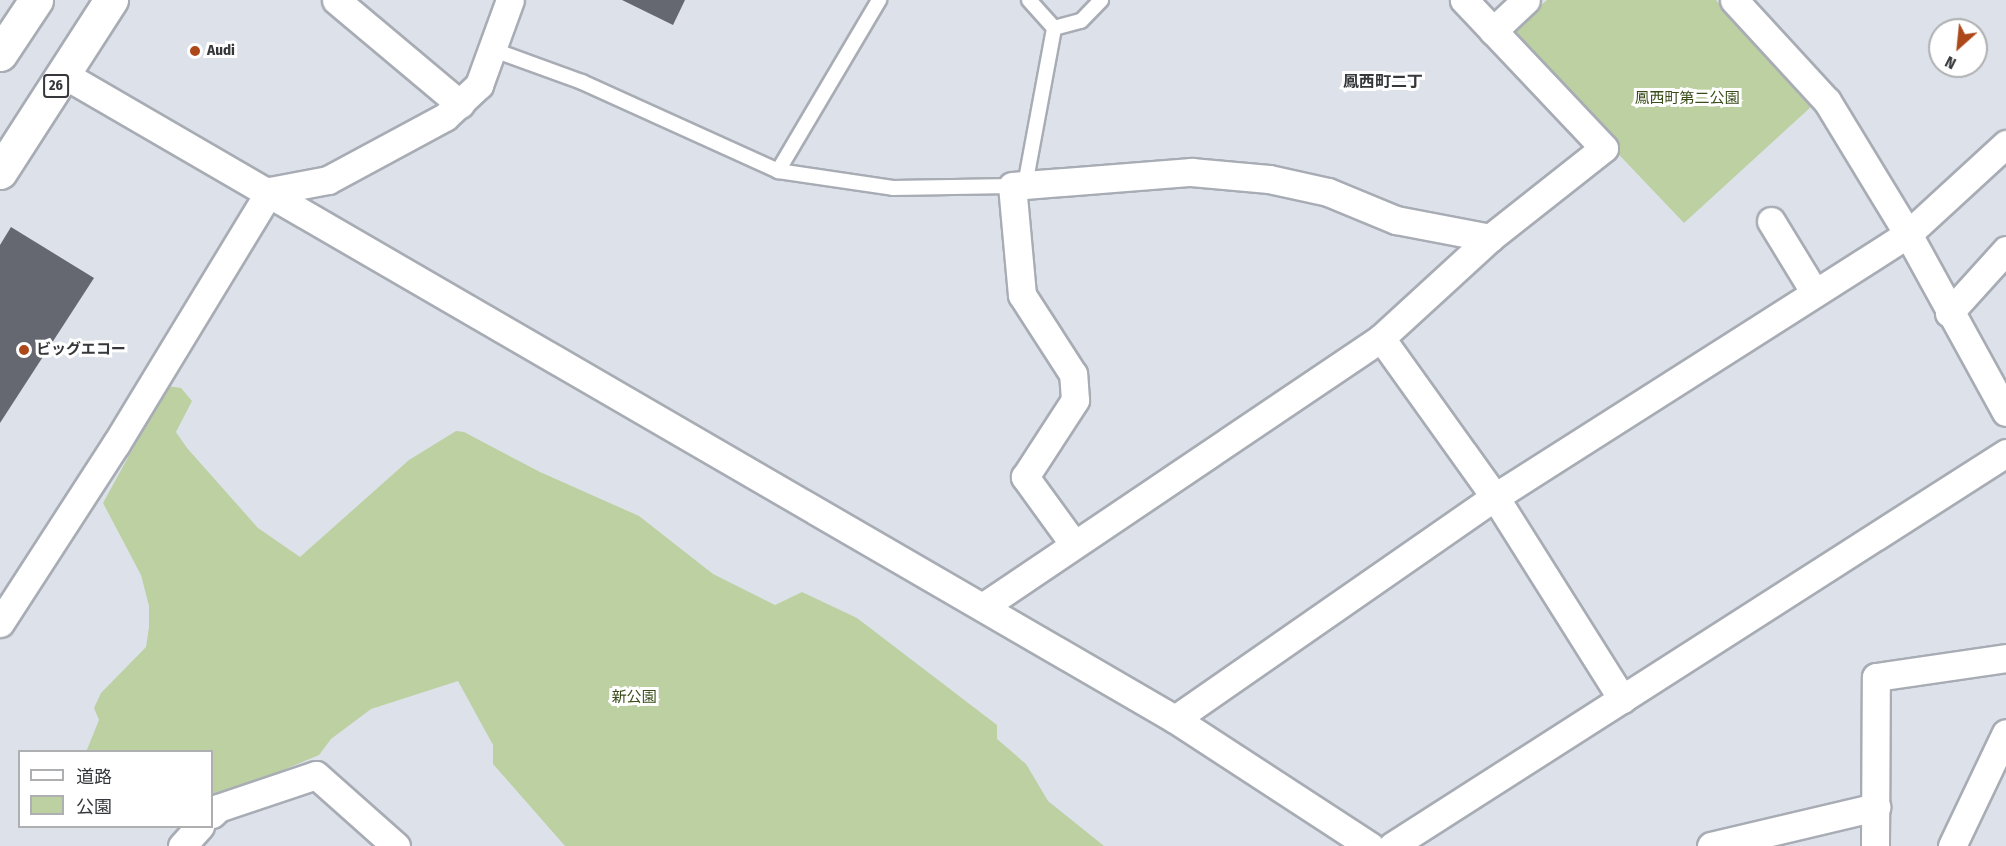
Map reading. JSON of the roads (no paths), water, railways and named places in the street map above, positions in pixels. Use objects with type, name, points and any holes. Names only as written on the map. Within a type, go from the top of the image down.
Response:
[{"type":"highway","points":[[3,41],[36,0]]},
{"type":"highway","name":"26","points":[[0,172],[111,0]]},
{"type":"street","points":[[336,0],[459,104]]},
{"type":"street","points":[[0,623],[116,444],[270,191],[328,180],[445,117],[479,85],[494,50],[510,0]]},
{"type":"street","points":[[984,606],[1073,543],[1381,338],[1490,238],[1604,148],[1464,0]]},
{"type":"street","points":[[1493,31],[1526,0]]},
{"type":"street","points":[[1734,0],[1827,101],[1908,234],[1949,313],[2006,412]]},
{"type":"street","points":[[63,74],[270,191],[984,606],[1175,719],[1370,846]]},
{"type":"street","points":[[1175,719],[1495,497],[1908,234],[2006,144]]},
{"type":"street","points":[[1073,543],[1025,477],[1075,400],[1073,374],[1022,295],[1018,186],[1191,172],[1269,179],[1328,192],[1396,220],[1490,238]]},
{"type":"street","points":[[1771,221],[1815,293]]},
{"type":"street","points":[[1949,313],[2006,250]]},
{"type":"street","points":[[1381,338],[1495,497],[1622,699]]},
{"type":"street","points":[[1392,846],[2006,453]]},
{"type":"street","points":[[1875,846],[1876,677],[2006,658]]},
{"type":"street","points":[[1952,846],[2006,733]]},
{"type":"street","points":[[213,813],[218,808],[316,775],[396,846]]},
{"type":"street","points":[[1711,846],[1876,807]]},
{"type":"street","points":[[182,846],[198,828]]},
{"type":"lane","points":[[778,171],[879,0]]},
{"type":"lane","points":[[1029,0],[1054,28]]},
{"type":"lane","points":[[1054,28],[1081,21],[1101,0]]},
{"type":"lane","points":[[494,50],[582,82],[778,171],[893,188],[1018,186],[1054,28]]},
{"type":"place","name":"Audi","points":[[195,51]]},
{"type":"place","name":"ビッグエコー","points":[[24,350]]},
{"type":"district","name":"鳳西町二丁","points":[[1383,82]]},
{"type":"park label","name":"鳳西町第二公園","points":[[1687,99]]},
{"type":"park label","name":"新公園","points":[[634,698]]}]
